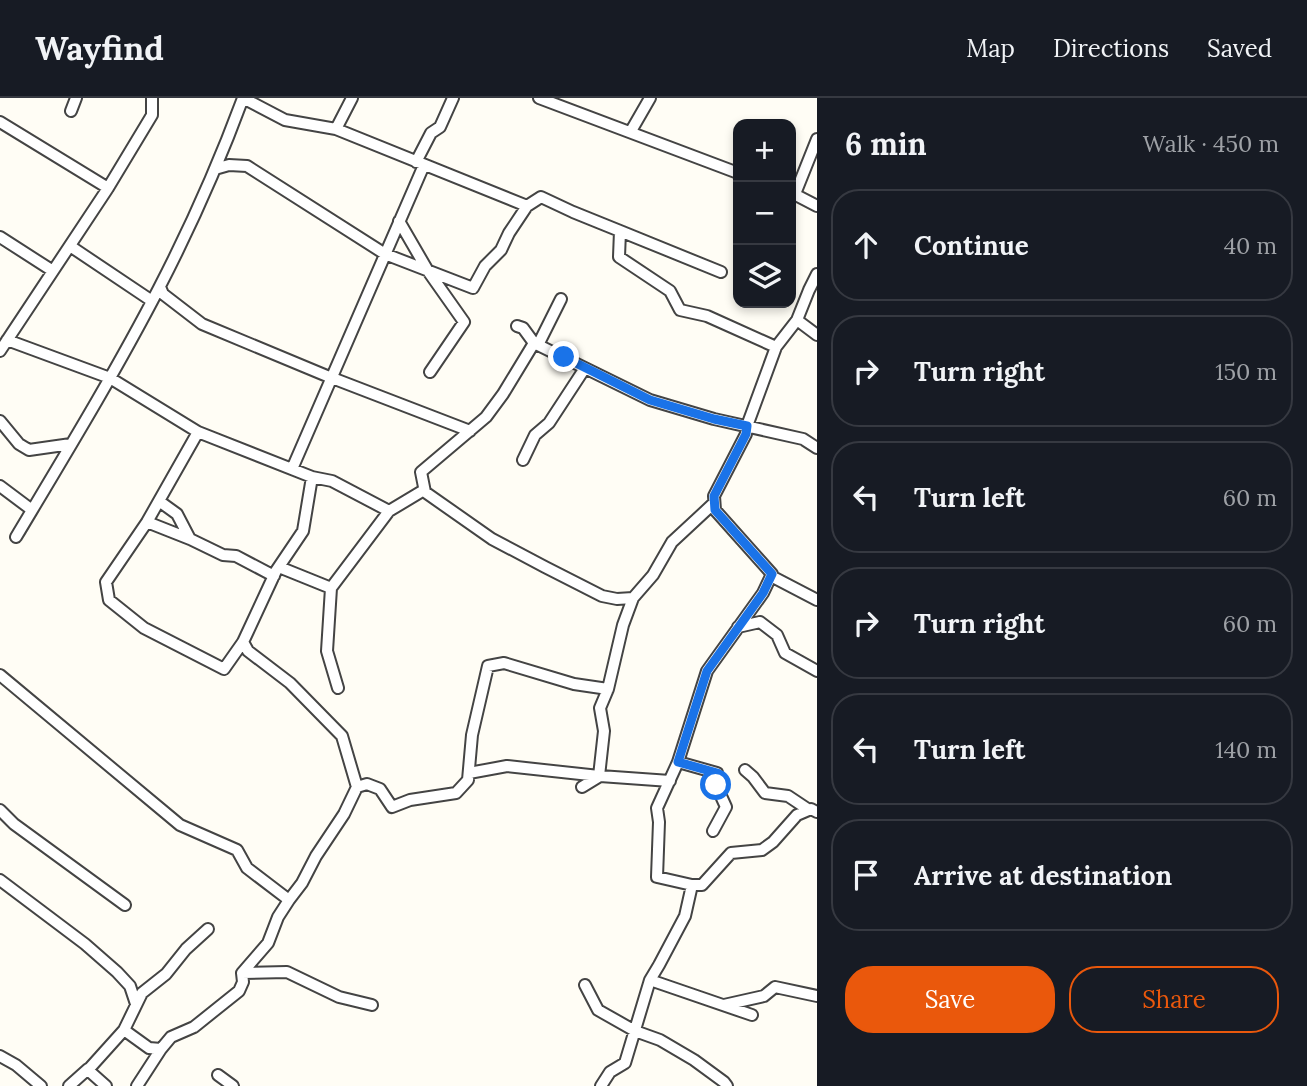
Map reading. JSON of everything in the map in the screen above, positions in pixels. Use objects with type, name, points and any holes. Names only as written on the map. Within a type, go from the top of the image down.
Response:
[{"type":"street","points":[[71,111],[76,98]]},
{"type":"street","points":[[0,351],[108,188],[152,115],[152,98]]},
{"type":"street","points":[[16,537],[160,287],[215,169],[243,98],[285,120],[337,130],[527,206]]},
{"type":"street","points":[[337,130],[352,98]]},
{"type":"street","points":[[292,469],[399,221],[431,133],[440,127],[453,98]]},
{"type":"street","points":[[540,98],[733,171]]},
{"type":"street","points":[[631,131],[650,98]]},
{"type":"street","points":[[0,122],[108,188]]},
{"type":"street","points":[[796,187],[817,139]]},
{"type":"street","points":[[215,169],[229,165],[247,166],[385,254],[473,288],[485,266],[501,250],[527,206],[541,197],[721,272]]},
{"type":"street","points":[[796,196],[817,206]]},
{"type":"street","points":[[399,221],[428,271],[464,322],[430,372]]},
{"type":"street","points":[[620,231],[618,257],[670,291],[680,310],[707,316],[776,347]]},
{"type":"street","points":[[0,237],[53,271]]},
{"type":"street","points":[[70,246],[152,302]]},
{"type":"street","points":[[815,812],[797,814],[773,842],[762,850],[731,853],[702,885],[657,877],[657,808],[678,762],[707,671],[763,593],[772,574],[715,510],[714,496],[746,434],[776,347],[797,320],[817,274]]},
{"type":"street","points":[[160,287],[163,294],[202,324],[331,378],[470,431]]},
{"type":"street","points":[[561,299],[536,344],[486,417],[421,472],[425,492],[492,539],[545,567],[602,596],[617,600],[633,598]]},
{"type":"street","points":[[797,320],[817,335]]},
{"type":"street","points":[[517,326],[523,328],[536,344],[650,400],[714,419],[803,439],[817,448]]},
{"type":"street","points":[[8,340],[110,378],[198,432],[312,477],[332,481],[389,511]]},
{"type":"street","points":[[523,460],[535,435],[549,423],[586,368]]},
{"type":"street","points":[[0,421],[19,444],[29,450],[71,443]]},
{"type":"street","points":[[198,432],[147,522],[106,582],[109,600],[144,628],[224,669],[243,642],[277,571],[303,531],[312,477]]},
{"type":"street","points":[[0,486],[32,510]]},
{"type":"street","points":[[338,688],[327,650],[331,589],[389,511],[425,490]]},
{"type":"street","points":[[159,501],[177,514],[190,539]]},
{"type":"street","points":[[599,776],[604,731],[600,708],[608,689],[623,625],[633,598],[653,575],[673,542],[714,503]]},
{"type":"street","points":[[147,522],[223,555],[236,556],[331,589]]},
{"type":"street","points":[[771,576],[817,600]]},
{"type":"street","points":[[738,627],[760,622],[777,635],[785,653],[817,671]]},
{"type":"street","points":[[243,642],[248,651],[290,684],[342,736],[357,788]]},
{"type":"street","points":[[137,1086],[161,1048],[172,1037],[194,1027],[239,991],[243,982],[242,973],[268,943],[278,917],[302,883],[357,788],[367,784],[380,789],[392,807],[410,800],[456,793],[468,779],[472,735],[488,666],[504,663],[574,684],[608,689]]},
{"type":"street","points":[[0,675],[180,825],[237,850],[247,868],[289,900]]},
{"type":"street","points":[[678,762],[717,773],[716,785],[726,807],[713,831]]},
{"type":"street","points":[[469,773],[507,766],[670,781]]},
{"type":"street","points":[[746,770],[765,793],[788,796],[815,812]]},
{"type":"street","points":[[582,787],[599,776]]},
{"type":"street","points":[[0,810],[14,824],[125,905]]},
{"type":"street","points":[[0,880],[75,936],[117,972],[130,986],[136,1004]]},
{"type":"street","points":[[601,1086],[610,1072],[625,1063],[650,979],[685,916],[692,885]]},
{"type":"street","points":[[69,1086],[124,1030],[142,993],[166,974],[186,949],[208,929]]},
{"type":"street","points":[[242,973],[287,972],[339,997],[372,1004]]},
{"type":"street","points":[[650,979],[752,1015]]},
{"type":"street","points":[[584,985],[598,1010],[694,1060],[727,1086]]},
{"type":"street","points":[[724,1005],[764,996],[775,987],[817,996]]},
{"type":"street","points":[[124,1030],[149,1048],[161,1048]]},
{"type":"street","points":[[0,1056],[16,1065],[41,1086]]},
{"type":"street","points":[[88,1069],[106,1086]]},
{"type":"street","points":[[218,1075],[233,1086]]},
{"type":"route","points":[[564,357],[650,400],[747,426],[746,434],[714,496],[715,510],[772,574],[763,593],[707,671],[678,762],[717,773],[716,785]]}]
